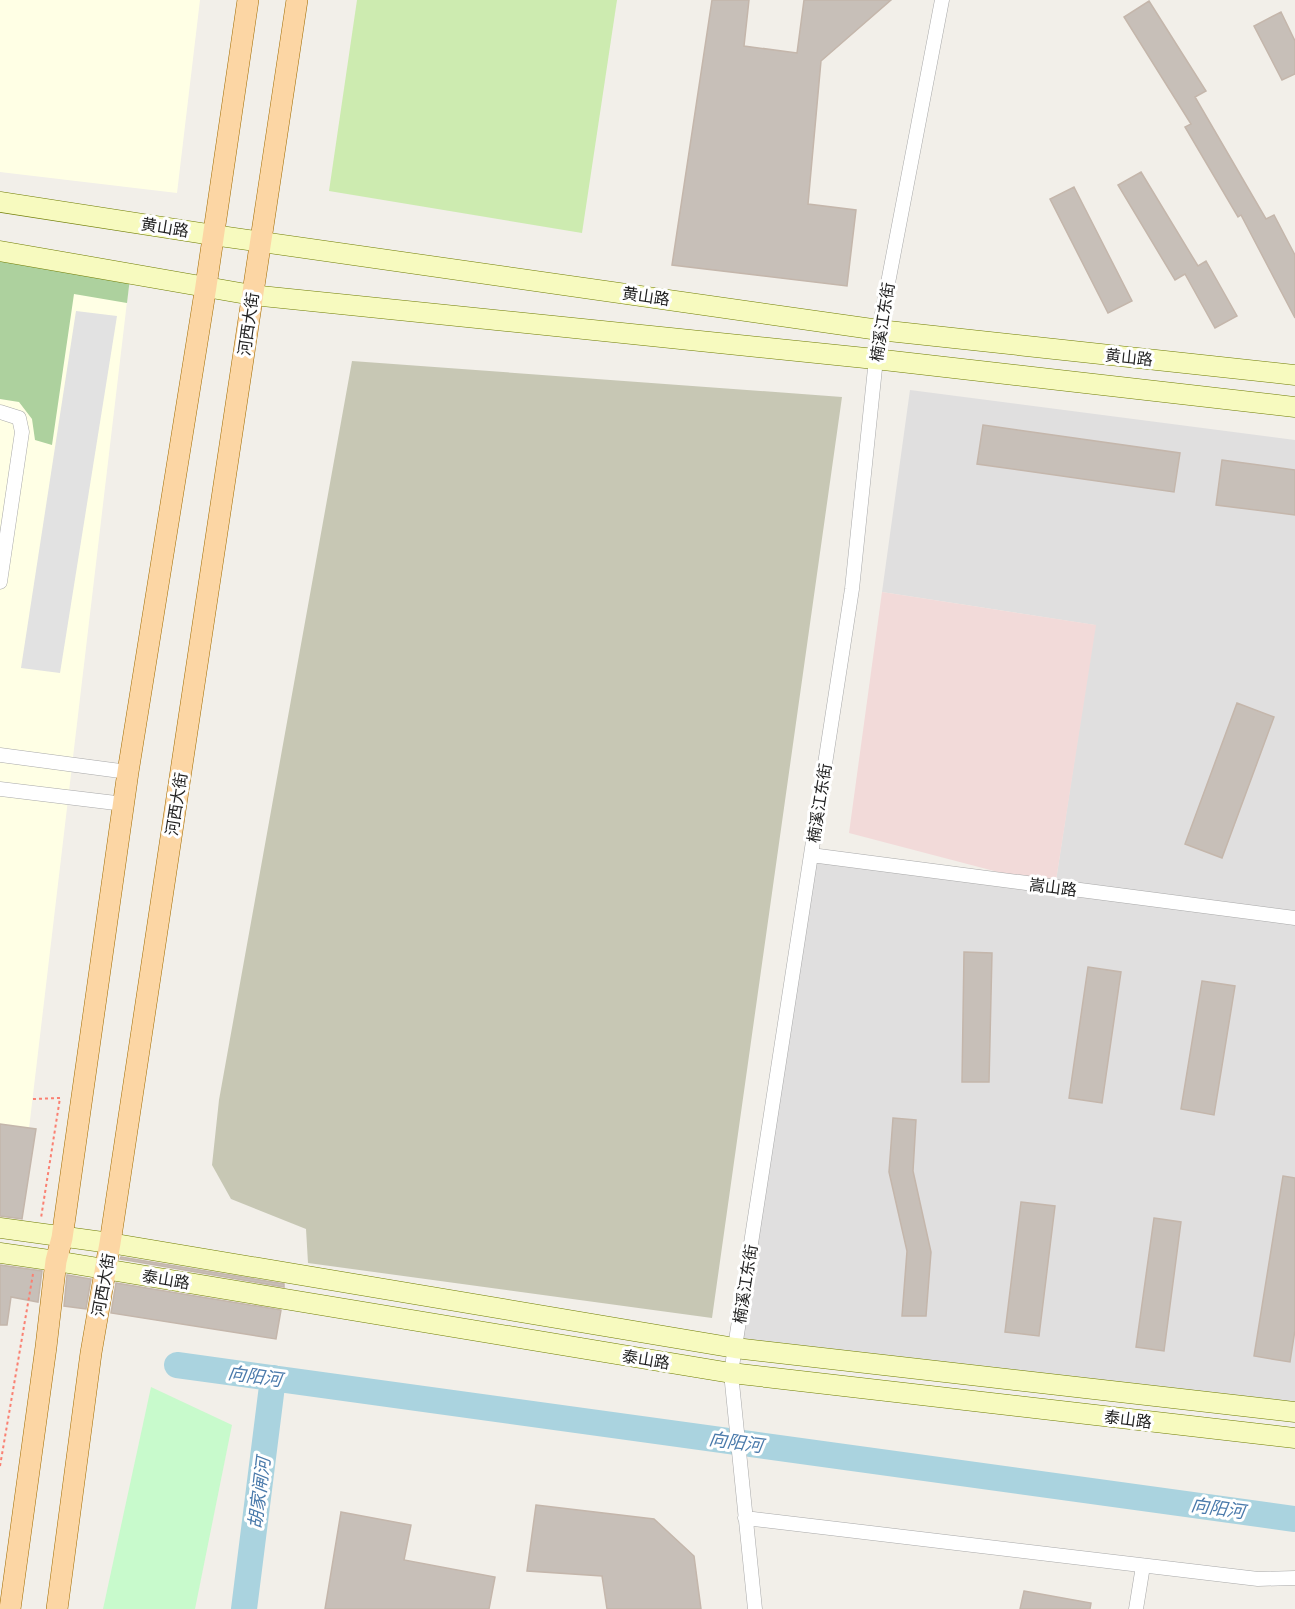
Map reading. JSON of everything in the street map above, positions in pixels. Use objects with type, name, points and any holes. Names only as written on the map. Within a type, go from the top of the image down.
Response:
[{"type":"main road","points":[[10,1609],[56,1261],[62,1238],[128,772],[206,286],[248,0]]},
{"type":"main road","name":"河西大街","points":[[57,1609],[91,1353],[110,1244],[225,490],[297,0]]},
{"type":"street","name":"楠溪江东街","points":[[755,1609],[731,1373],[852,589],[879,330],[942,0]]},
{"type":"street","name":"黄山路","points":[[0,202],[213,235],[261,240],[879,330],[1295,375]]},
{"type":"street","name":"黄山路","points":[[0,251],[252,294],[875,359],[1295,407]]},
{"type":"street","points":[[0,412],[19,418],[22,432],[6,501],[0,582]]},
{"type":"street","points":[[0,755],[128,772]]},
{"type":"street","points":[[0,789],[124,804]]},
{"type":"street","name":"嵩山路","points":[[811,855],[1295,918]]},
{"type":"street","name":"泰山路","points":[[0,1228],[110,1244],[735,1348],[1295,1412]]},
{"type":"street","name":"泰山路","points":[[0,1253],[731,1373],[1295,1438]]},
{"type":"street","points":[[745,1518],[1258,1579],[1295,1578]]},
{"type":"street","points":[[1136,1609],[1143,1566]]},
{"type":"shaded area","points":[[0,0],[200,0],[177,193],[0,172]]},
{"type":"shaded area","points":[[0,263],[129,285],[19,1213],[0,1210]]},
{"type":"shaded area","points":[[76,311],[117,316],[60,673],[21,668]]},
{"type":"shaded area","points":[[352,361],[842,397],[712,1318],[308,1263],[306,1229],[231,1199],[212,1165],[219,1100]]},
{"type":"shaded area","points":[[910,390],[1295,440],[1295,1412],[735,1348],[811,855],[1055,887],[1095,625],[882,592]]},
{"type":"shaded area","points":[[882,592],[1096,625],[1055,887],[849,833]]},
{"type":"green space","points":[[357,0],[617,0],[582,233],[329,191]]},
{"type":"green space","points":[[0,253],[130,278],[127,303],[74,294],[52,445],[35,440],[32,419],[19,402],[0,399]]},
{"type":"green space","points":[[151,1387],[232,1425],[195,1609],[103,1609]]},
{"type":"building","points":[[712,0],[749,0],[744,46],[797,53],[804,0],[891,0],[821,61],[808,204],[856,210],[847,286],[672,265]]},
{"type":"building","points":[[1149,1],[1206,91],[1195,97],[1266,219],[1274,215],[1295,255],[1295,318],[1241,215],[1238,217],[1185,127],[1191,124],[1124,17]]},
{"type":"building","points":[[1281,12],[1295,41],[1295,74],[1282,80],[1254,26]]},
{"type":"building","points":[[1141,172],[1198,266],[1206,261],[1237,316],[1215,328],[1185,274],[1175,280],[1118,185]]},
{"type":"building","points":[[1074,187],[1132,301],[1108,313],[1050,199]]},
{"type":"building","points":[[983,425],[1180,453],[1174,492],[977,464]]},
{"type":"building","points":[[1222,460],[1295,470],[1295,515],[1216,505]]},
{"type":"building","points":[[1237,703],[1274,717],[1222,858],[1185,844]]},
{"type":"building","points":[[964,952],[992,953],[989,1082],[962,1082]]},
{"type":"building","points":[[1088,967],[1121,972],[1102,1103],[1069,1098]]},
{"type":"building","points":[[1202,981],[1235,986],[1214,1115],[1181,1109]]},
{"type":"building","points":[[893,1118],[916,1120],[913,1171],[931,1252],[926,1316],[902,1316],[907,1251],[889,1172]]},
{"type":"building","points":[[0,1124],[36,1129],[22,1219],[0,1216]]},
{"type":"building","points":[[1283,1176],[1295,1178],[1295,1330],[1290,1362],[1254,1356]]},
{"type":"building","points":[[1021,1202],[1055,1206],[1039,1336],[1005,1332]]},
{"type":"building","points":[[1154,1218],[1181,1222],[1164,1351],[1136,1347]]},
{"type":"building","points":[[121,1257],[284,1284],[284,1287],[120,1259]]},
{"type":"building","points":[[0,1265],[42,1271],[38,1302],[11,1297],[7,1325],[0,1325]]},
{"type":"building","points":[[67,1275],[91,1279],[86,1309],[64,1306]]},
{"type":"building","points":[[116,1283],[281,1310],[276,1339],[111,1313]]},
{"type":"building","points":[[536,1505],[654,1519],[694,1556],[701,1609],[607,1609],[602,1576],[527,1571]]},
{"type":"building","points":[[341,1512],[411,1525],[404,1560],[495,1577],[489,1609],[325,1609]]},
{"type":"building","points":[[1024,1591],[1091,1603],[1090,1609],[1020,1609]]},
{"type":"waterway","name":"向阳河","points":[[177,1365],[1295,1519]]},
{"type":"waterway","name":"胡家闸河","points":[[244,1609],[273,1378]]}]
